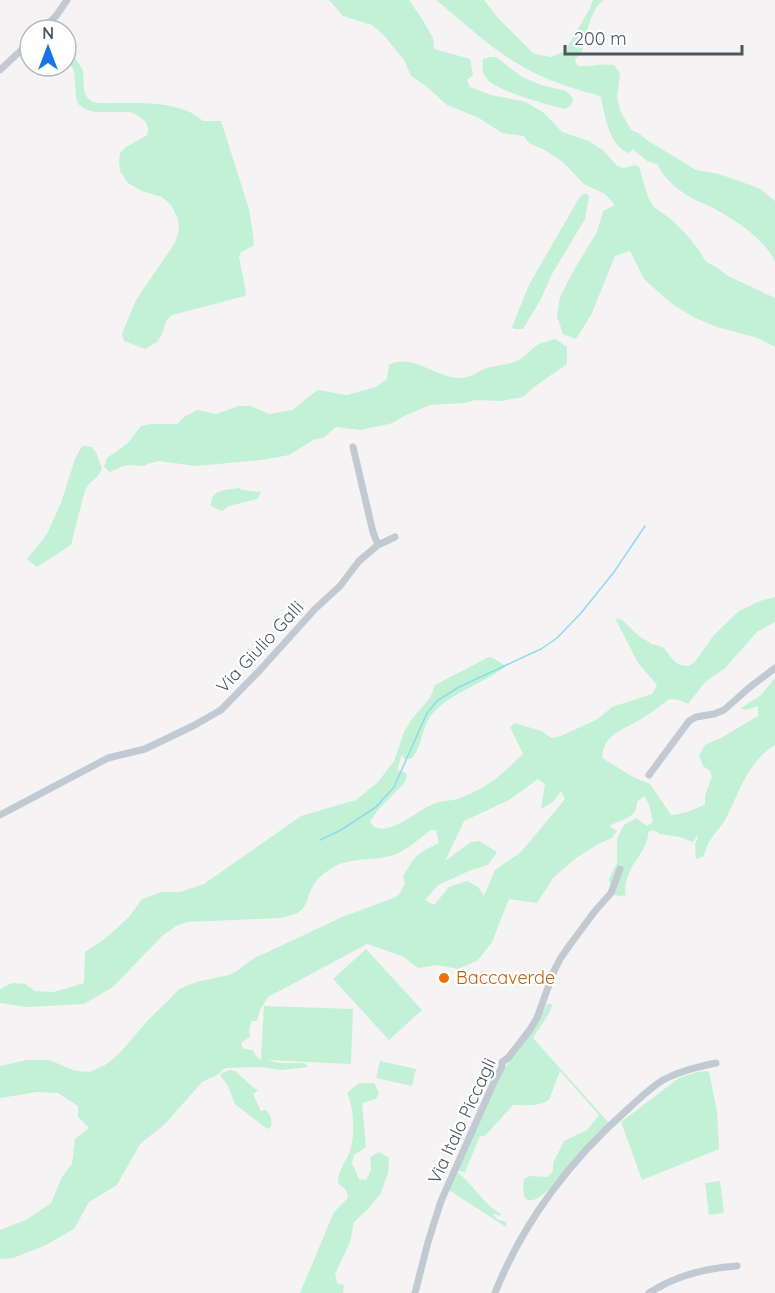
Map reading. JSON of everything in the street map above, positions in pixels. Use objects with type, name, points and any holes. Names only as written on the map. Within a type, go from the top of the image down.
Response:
[{"type":"street","points":[[54,18],[67,0]]},
{"type":"street","points":[[0,70],[18,53]]},
{"type":"street","points":[[353,447],[378,545]]},
{"type":"street","name":"Via Giulio Galli","points":[[0,815],[102,760],[145,749],[220,710],[315,609],[340,586],[359,561],[378,545],[395,537]]},
{"type":"street","points":[[649,775],[689,721],[724,710],[775,668]]},
{"type":"street","name":"Via Italo Piccagli","points":[[415,1293],[441,1201],[502,1067],[502,1062],[508,1058],[537,1018],[560,959],[595,910],[611,893],[620,869]]},
{"type":"street","points":[[495,1293],[529,1224],[561,1180],[606,1130],[664,1080],[687,1070],[716,1063]]},
{"type":"street","points":[[649,1293],[691,1274],[737,1266]]},
{"type":"green space","points":[[327,0],[409,0],[433,38],[434,49],[470,59],[473,75],[467,80],[470,87],[491,95],[526,102],[544,113],[562,132],[589,141],[604,151],[617,166],[624,168],[635,165],[639,167],[648,197],[654,207],[686,234],[706,262],[728,276],[775,298],[775,347],[758,338],[717,327],[693,317],[671,303],[644,279],[630,251],[615,256],[591,315],[576,339],[563,334],[557,316],[560,297],[597,232],[603,211],[615,205],[605,194],[584,184],[563,162],[529,143],[524,136],[502,133],[479,118],[447,105],[411,76],[404,60],[383,34],[372,25],[343,16]]},
{"type":"green space","points":[[436,0],[484,0],[498,18],[534,54],[551,57],[565,51],[593,0],[604,0],[593,15],[582,50],[575,60],[576,64],[579,66],[614,65],[620,73],[617,98],[620,110],[631,130],[696,170],[719,174],[750,185],[760,189],[775,201],[775,261],[757,238],[741,225],[680,190],[657,164],[647,161],[633,149],[629,153],[622,150],[609,129],[601,97],[556,82],[520,65],[487,43]]},
{"type":"green space","points":[[496,57],[522,77],[541,85],[566,91],[573,98],[572,104],[566,109],[525,98],[495,85],[487,79],[483,71],[483,59]]},
{"type":"green space","points":[[78,62],[83,70],[84,91],[91,101],[168,105],[193,114],[203,121],[221,121],[249,209],[254,242],[253,246],[241,252],[239,257],[245,296],[172,315],[166,321],[157,342],[145,349],[124,341],[122,334],[136,300],[175,243],[179,229],[178,219],[171,205],[162,197],[142,191],[128,183],[120,171],[120,153],[147,135],[148,127],[144,120],[130,112],[95,112],[85,109],[78,104],[75,78],[78,78]]},
{"type":"green space","points":[[585,193],[589,196],[585,219],[523,329],[514,329],[512,327],[529,285],[579,198]]},
{"type":"green space","points":[[555,339],[567,347],[567,364],[523,397],[501,401],[475,400],[465,403],[430,405],[393,423],[360,430],[336,427],[323,438],[315,439],[289,455],[262,460],[196,466],[159,461],[144,466],[129,465],[110,472],[104,467],[107,458],[128,443],[141,426],[177,424],[197,410],[216,414],[239,406],[251,406],[269,414],[293,410],[318,390],[347,395],[376,387],[387,379],[389,365],[398,362],[416,364],[444,375],[465,378],[487,368],[515,362],[537,345]]},
{"type":"green space","points":[[82,446],[92,447],[102,469],[85,490],[71,545],[37,567],[27,559],[47,534]]},
{"type":"green space","points":[[239,488],[261,492],[257,499],[229,506],[222,511],[211,506],[211,500],[216,493]]},
{"type":"green space","points":[[775,597],[775,622],[757,632],[725,668],[705,682],[688,704],[669,699],[645,717],[615,734],[603,750],[602,758],[633,777],[650,784],[671,815],[698,808],[705,804],[705,795],[712,777],[710,771],[703,766],[699,756],[705,745],[758,716],[758,706],[746,710],[741,708],[761,695],[775,678],[775,745],[765,752],[750,769],[725,820],[708,843],[703,857],[696,859],[697,836],[693,842],[660,834],[653,830],[648,832],[644,848],[627,878],[625,893],[627,895],[613,894],[609,879],[617,863],[617,839],[624,825],[636,818],[647,826],[653,822],[649,804],[644,796],[637,802],[634,812],[628,818],[609,826],[617,831],[612,838],[576,858],[553,878],[537,903],[509,899],[492,942],[478,960],[458,969],[437,965],[418,968],[402,956],[367,944],[268,997],[260,1010],[257,1021],[252,1021],[249,1029],[250,1037],[242,1042],[244,1049],[253,1050],[261,1060],[264,1006],[353,1009],[351,1064],[267,1060],[280,1063],[304,1063],[307,1067],[281,1070],[260,1067],[222,1070],[219,1074],[202,1082],[164,1125],[140,1144],[117,1185],[89,1202],[74,1229],[46,1245],[13,1258],[0,1259],[0,1230],[26,1220],[51,1203],[62,1177],[72,1164],[75,1139],[89,1128],[78,1117],[78,1106],[58,1093],[37,1092],[0,1098],[0,1066],[27,1060],[49,1060],[76,1071],[90,1072],[105,1065],[118,1055],[179,989],[196,982],[229,975],[254,958],[342,917],[396,897],[405,883],[403,877],[414,859],[439,843],[436,830],[431,830],[396,854],[355,860],[332,868],[316,882],[304,907],[295,914],[281,918],[187,922],[176,926],[162,936],[113,987],[84,1004],[27,1007],[0,1003],[0,989],[12,983],[25,984],[35,991],[54,992],[84,983],[85,952],[106,938],[129,917],[142,899],[162,892],[180,892],[204,884],[301,816],[356,800],[378,782],[394,761],[404,732],[430,698],[435,685],[487,658],[491,657],[506,666],[450,698],[434,712],[427,723],[415,754],[411,759],[404,759],[402,755],[397,770],[405,772],[407,776],[405,782],[377,811],[370,822],[375,827],[383,829],[391,827],[431,805],[458,799],[495,779],[523,754],[510,727],[515,723],[541,731],[552,738],[598,719],[612,707],[652,694],[657,685],[638,663],[615,618],[622,620],[639,636],[652,644],[663,647],[680,665],[688,666],[694,663],[714,635],[739,611]],"holes":[[[538,779],[545,784],[541,809],[553,802],[561,791],[565,799],[521,852],[495,870],[484,896],[478,887],[467,881],[449,887],[434,905],[425,900],[438,885],[488,865],[497,852],[479,841],[471,842],[445,861],[464,821],[509,800]]]},
{"type":"green space","points":[[366,949],[422,1010],[389,1040],[333,979]]},
{"type":"green space","points":[[547,1004],[553,1004],[533,1038],[608,1122],[548,1190],[536,1199],[528,1200],[524,1196],[525,1178],[547,1177],[553,1171],[553,1163],[564,1141],[587,1130],[599,1115],[560,1071],[549,1100],[536,1105],[513,1105],[485,1136],[480,1136],[465,1172],[458,1171],[502,1075]]},
{"type":"green space","points":[[380,1061],[416,1069],[412,1086],[376,1078]]},
{"type":"green space","points":[[230,1070],[235,1071],[259,1090],[253,1094],[261,1111],[266,1110],[270,1116],[271,1127],[267,1129],[235,1104],[228,1086],[220,1075]]},
{"type":"green space","points":[[708,1071],[717,1112],[719,1149],[642,1180],[621,1122],[679,1078]]},
{"type":"green space","points":[[359,1083],[374,1083],[379,1093],[376,1099],[362,1103],[366,1147],[354,1155],[352,1163],[359,1179],[366,1180],[371,1170],[370,1157],[379,1152],[389,1158],[388,1173],[381,1193],[354,1222],[350,1242],[335,1274],[337,1283],[344,1285],[343,1293],[300,1293],[334,1212],[348,1198],[346,1190],[338,1183],[338,1179],[353,1138],[352,1114],[347,1093]]},
{"type":"green space","points":[[457,1172],[501,1214],[500,1216],[492,1213],[497,1219],[506,1222],[506,1227],[449,1190]]},
{"type":"green space","points":[[720,1181],[724,1213],[709,1215],[705,1183]]},
{"type":"waterway","points":[[320,840],[341,830],[376,807],[394,787],[427,713],[437,701],[459,687],[541,649],[557,638],[581,613],[614,572],[645,526]]},
{"type":"place","name":"Baccaverde","points":[[444,978]]}]
